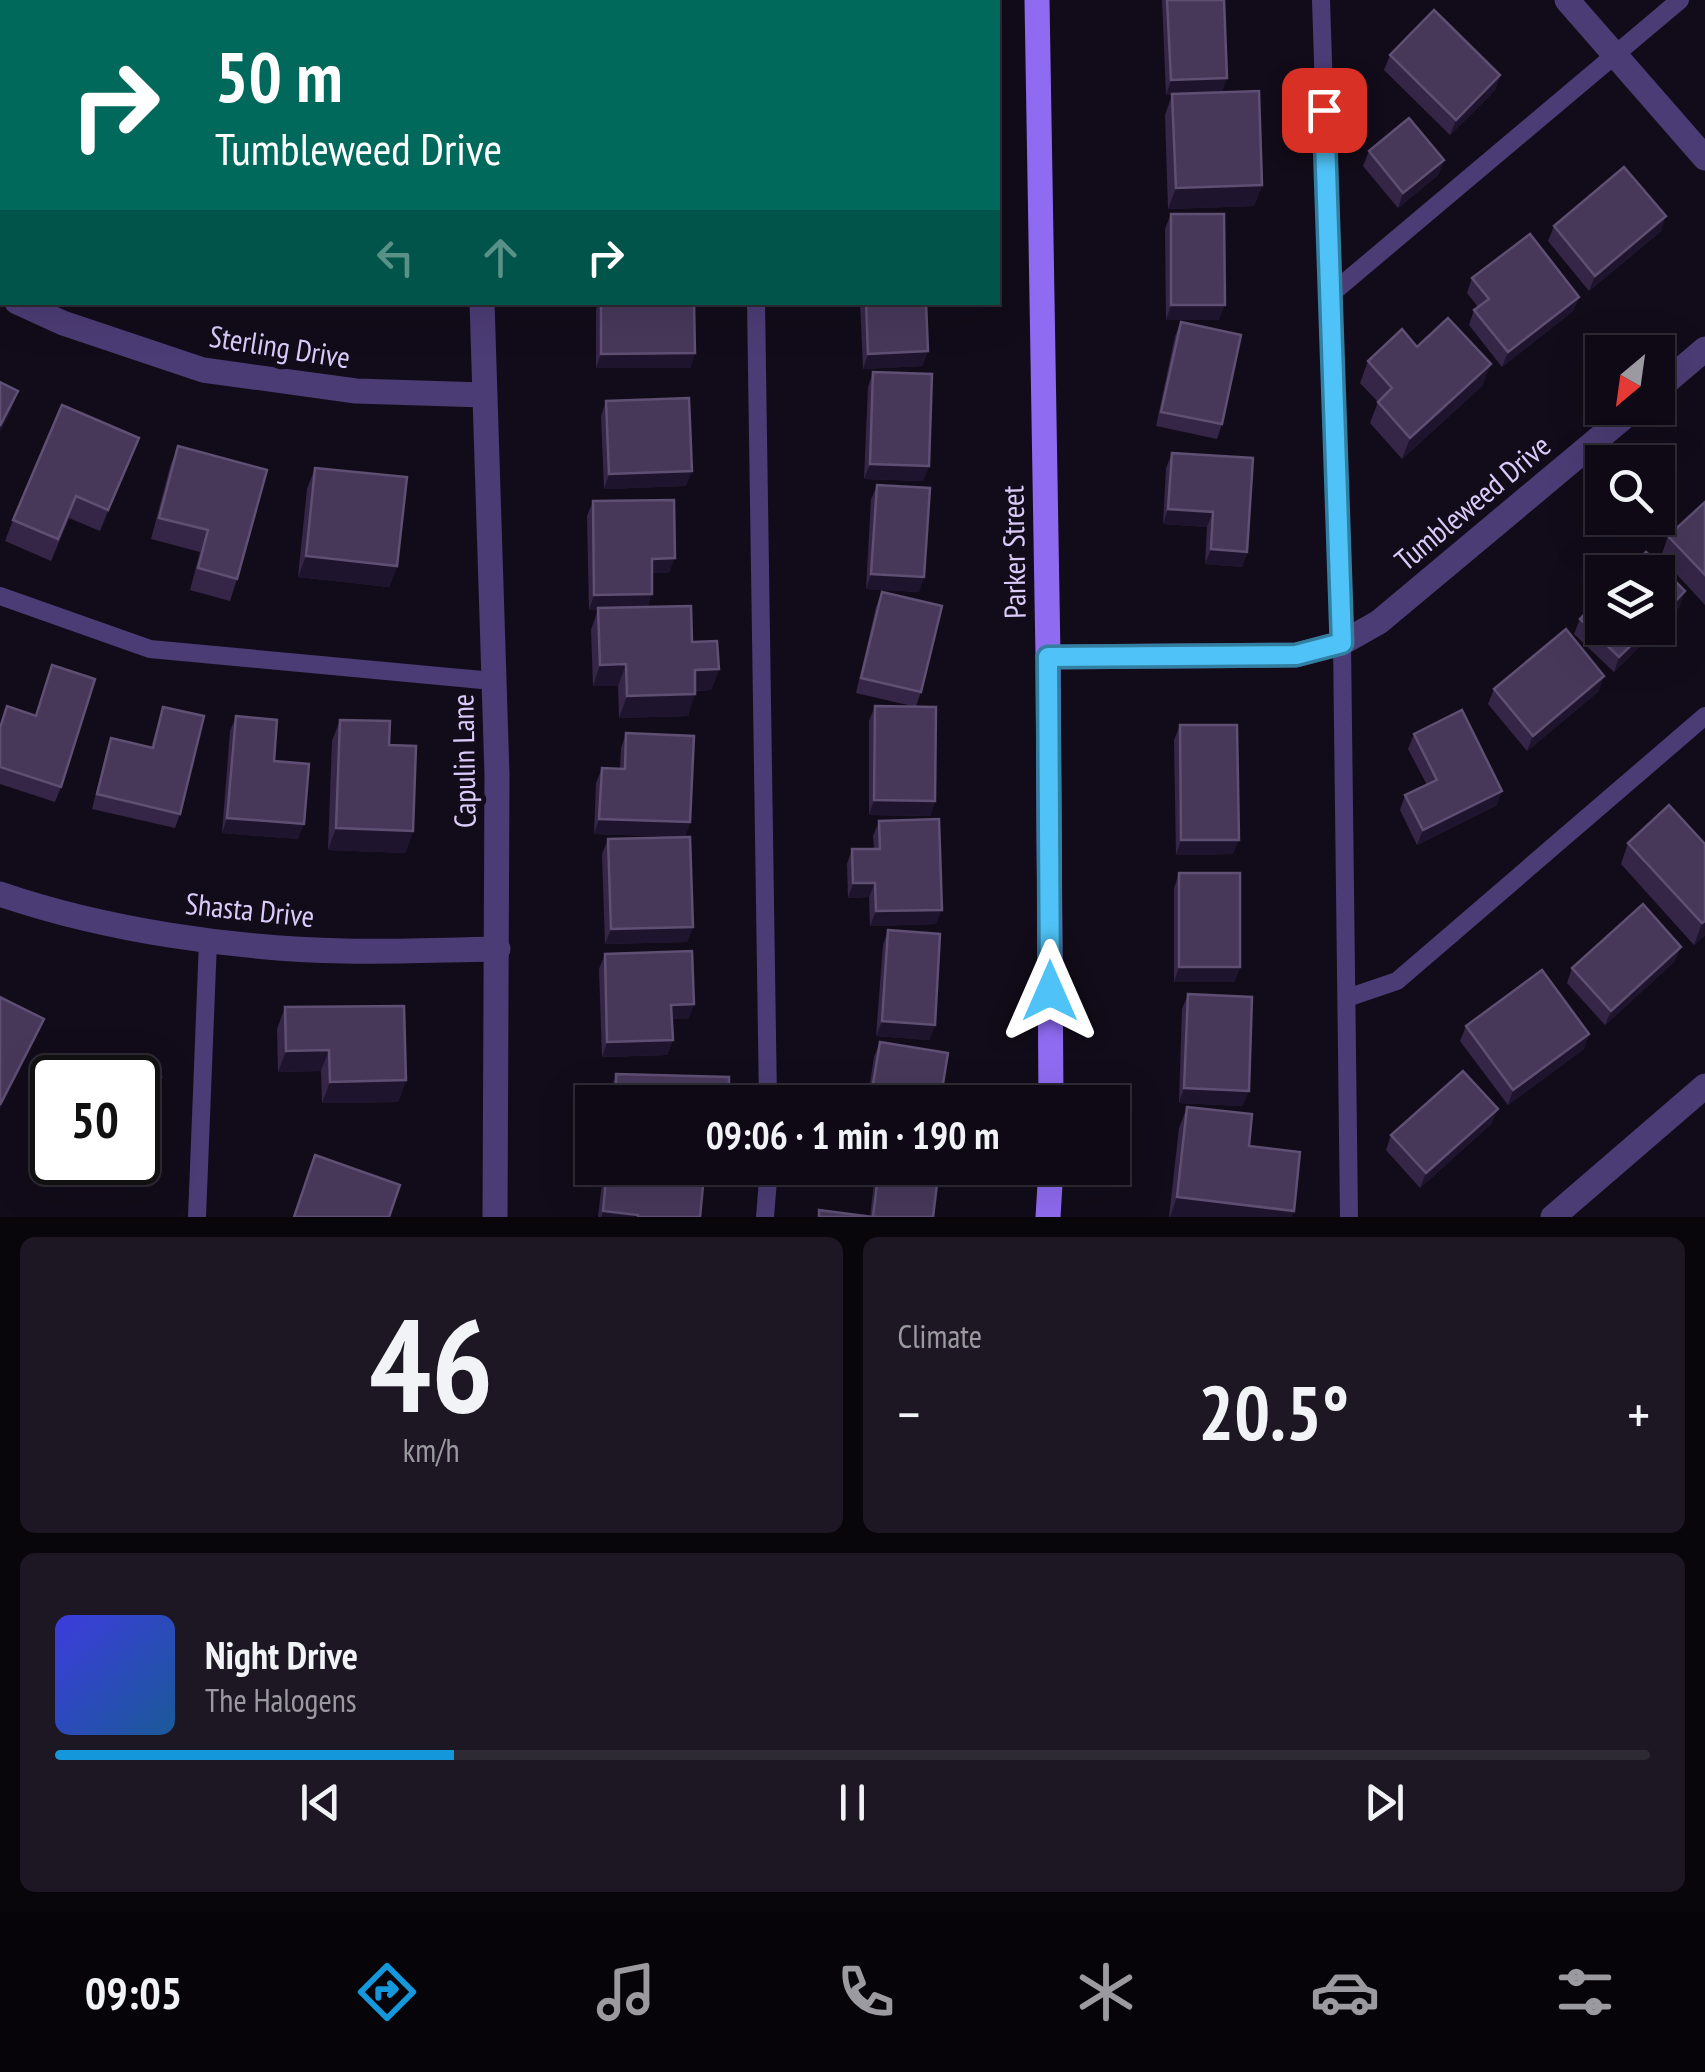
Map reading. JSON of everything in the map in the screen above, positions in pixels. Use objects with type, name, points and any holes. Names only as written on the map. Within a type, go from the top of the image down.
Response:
[{"type":"main road","name":"Parker Street","points":[[1037,0],[1048,657],[1050,1085]]},
{"type":"main road","points":[[1048,1217],[1050,1185]]},
{"type":"street","points":[[1567,0],[1705,158]]},
{"type":"street","name":"Sterling Drive","points":[[24,305],[62,323],[203,370],[356,391],[484,395]]},
{"type":"street","name":"Capulin Lane","points":[[482,305],[498,949],[495,1217]]},
{"type":"street","points":[[1675,375],[1705,349]]},
{"type":"street","name":"Tumbleweed Drive","points":[[1048,657],[1296,655],[1342,643],[1380,622],[1615,425]]},
{"type":"street","name":"Shasta Drive","points":[[0,894],[42,908],[208,941],[343,951],[498,949]]},
{"type":"street","points":[[1553,1217],[1705,1086]]},
{"type":"lane","points":[[1320,0],[1342,643],[1349,1217]]},
{"type":"lane","points":[[1331,294],[1680,0]]},
{"type":"lane","points":[[756,305],[768,1085]]},
{"type":"lane","points":[[0,596],[150,649],[494,681]]},
{"type":"lane","points":[[1347,998],[1398,981],[1705,716]]},
{"type":"lane","points":[[197,1217],[208,941]]},
{"type":"lane","points":[[765,1217],[768,1185]]},
{"type":"building","points":[[1167,0],[1224,0],[1227,78],[1171,80]]},
{"type":"building","points":[[1434,10],[1500,75],[1456,120],[1390,55]]},
{"type":"building","points":[[1259,91],[1262,185],[1176,188],[1172,94]]},
{"type":"building","points":[[1409,118],[1444,160],[1403,193],[1369,151]]},
{"type":"building","points":[[1624,167],[1666,216],[1595,276],[1554,226]]},
{"type":"building","points":[[1171,214],[1224,214],[1225,305],[1171,305]]},
{"type":"building","points":[[1530,234],[1579,297],[1508,352],[1474,310],[1489,299],[1472,278]]},
{"type":"building","points":[[601,305],[694,305],[695,353],[601,354]]},
{"type":"building","points":[[866,305],[926,305],[928,351],[868,354]]},
{"type":"building","points":[[1448,318],[1491,364],[1410,438],[1378,402],[1392,388],[1368,361],[1402,329],[1417,347]]},
{"type":"building","points":[[1181,322],[1241,335],[1222,424],[1161,412]]},
{"type":"building","points":[[873,372],[932,374],[929,466],[870,464]]},
{"type":"building","points":[[0,382],[18,391],[0,426]]},
{"type":"building","points":[[689,398],[692,471],[609,474],[606,401]]},
{"type":"building","points":[[62,405],[139,438],[108,510],[76,496],[58,539],[13,520]]},
{"type":"building","points":[[178,446],[267,470],[237,579],[198,568],[208,530],[159,518]]},
{"type":"building","points":[[1172,453],[1253,458],[1247,552],[1211,549],[1213,512],[1168,509]]},
{"type":"building","points":[[315,468],[407,477],[397,566],[306,556]]},
{"type":"building","points":[[877,485],[930,488],[924,577],[871,574]]},
{"type":"building","points":[[674,500],[675,558],[652,559],[652,594],[594,595],[593,501]]},
{"type":"building","points":[[1705,502],[1705,575],[1668,536],[1675,535],[1675,530]]},
{"type":"building","points":[[1675,581],[1685,591],[1675,601]]},
{"type":"building","points":[[882,592],[942,606],[921,692],[861,678]]},
{"type":"building","points":[[691,606],[692,642],[717,641],[719,669],[695,670],[695,694],[627,696],[626,664],[600,665],[598,608]]},
{"type":"building","points":[[1566,629],[1604,676],[1533,736],[1494,689]]},
{"type":"building","points":[[1607,645],[1631,645],[1619,657]]},
{"type":"building","points":[[52,665],[95,679],[61,787],[0,767],[0,728],[7,706],[36,716]]},
{"type":"building","points":[[875,706],[936,707],[935,801],[874,800]]},
{"type":"building","points":[[163,707],[204,716],[180,814],[97,794],[111,738],[153,748]]},
{"type":"building","points":[[1462,710],[1502,791],[1423,830],[1405,795],[1437,780],[1414,734]]},
{"type":"building","points":[[236,716],[277,720],[274,761],[309,764],[304,824],[227,818]]},
{"type":"building","points":[[340,720],[390,721],[389,745],[416,746],[413,831],[336,828]]},
{"type":"building","points":[[1180,725],[1237,725],[1239,840],[1181,840]]},
{"type":"building","points":[[626,733],[694,736],[690,822],[599,819],[602,768],[625,769]]},
{"type":"building","points":[[1669,805],[1705,844],[1702,923],[1628,843]]},
{"type":"building","points":[[939,819],[942,910],[876,911],[875,883],[853,883],[852,849],[880,849],[879,821]]},
{"type":"building","points":[[690,837],[693,927],[611,929],[608,839]]},
{"type":"building","points":[[1179,873],[1240,873],[1240,967],[1179,967]]},
{"type":"building","points":[[1643,904],[1681,947],[1611,1011],[1572,968]]},
{"type":"building","points":[[888,930],[940,934],[935,1025],[882,1021]]},
{"type":"building","points":[[692,951],[694,1004],[671,1005],[673,1040],[607,1042],[605,954]]},
{"type":"building","points":[[1542,970],[1589,1034],[1513,1090],[1466,1026]]},
{"type":"building","points":[[1188,994],[1252,997],[1249,1091],[1184,1088]]},
{"type":"building","points":[[0,997],[44,1019],[0,1105]]},
{"type":"building","points":[[404,1006],[406,1080],[330,1082],[329,1050],[286,1051],[285,1007]]},
{"type":"building","points":[[880,1042],[948,1053],[943,1085],[873,1085]]},
{"type":"building","points":[[1463,1071],[1498,1109],[1426,1173],[1391,1135]]},
{"type":"building","points":[[616,1074],[729,1077],[729,1085],[616,1085]]},
{"type":"building","points":[[1187,1107],[1252,1114],[1249,1146],[1300,1152],[1294,1211],[1177,1197]]},
{"type":"building","points":[[315,1155],[400,1185],[389,1217],[294,1217]]},
{"type":"building","points":[[605,1185],[703,1185],[700,1217],[638,1217],[603,1211]]},
{"type":"building","points":[[877,1185],[937,1185],[933,1217],[873,1217]]},
{"type":"building","points":[[819,1210],[873,1217],[819,1217]]},
{"type":"route","points":[[1050,991],[1048,657],[1296,655],[1342,643],[1324,110]]}]
